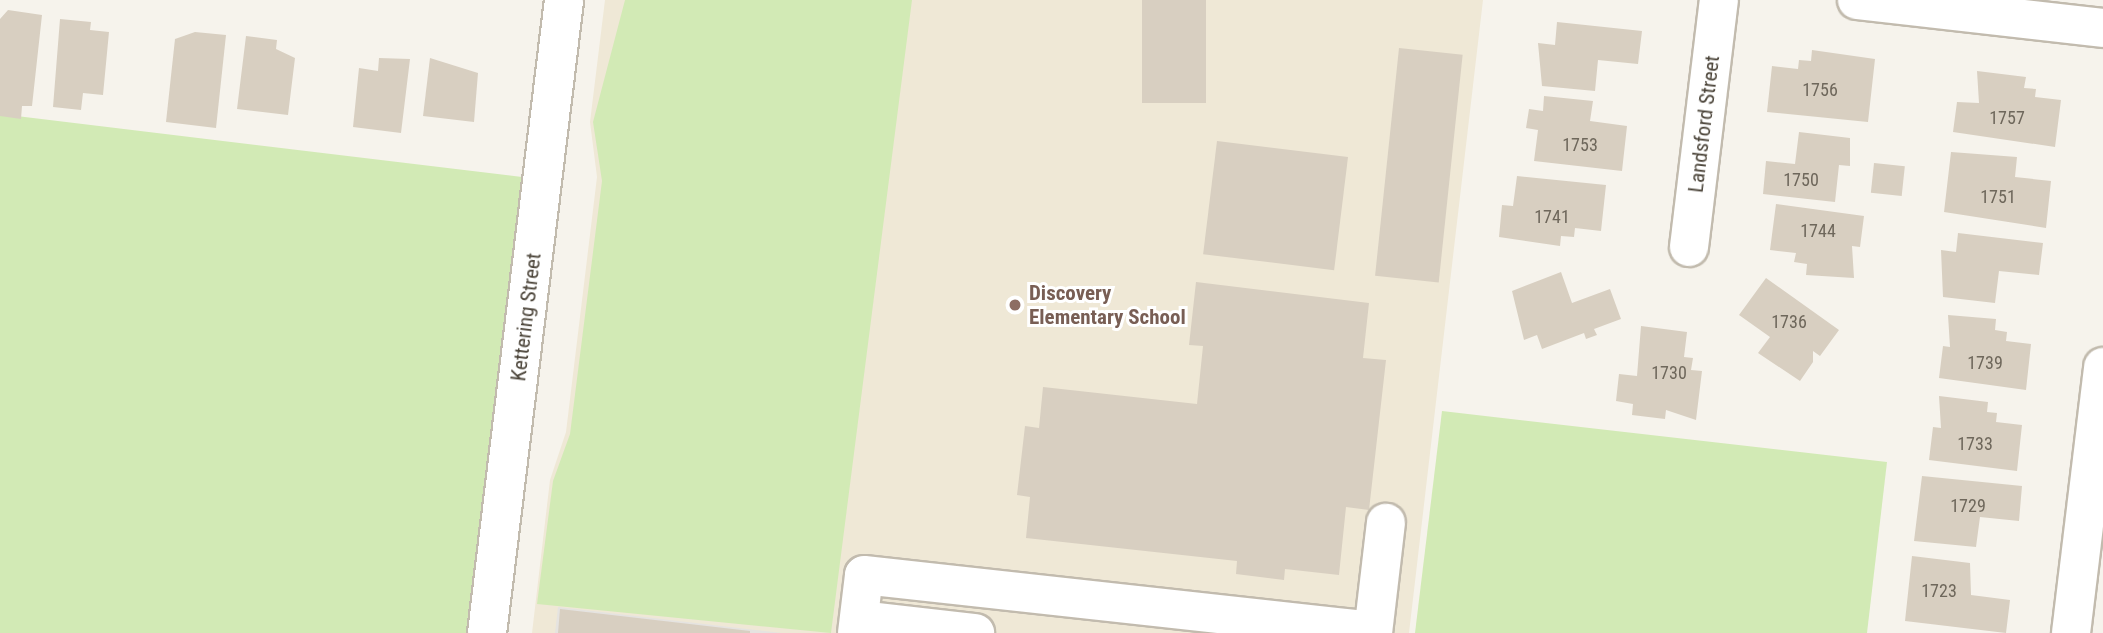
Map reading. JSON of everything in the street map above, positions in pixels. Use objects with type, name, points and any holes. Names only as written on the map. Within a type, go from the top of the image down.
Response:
[{"type":"street","name":"Landsford Street","points":[[1689,247],[1719,0]]},
{"type":"street","points":[[1857,0],[2103,28]]},
{"type":"street","name":"Kettering Street","points":[[487,633],[558,1]]},
{"type":"street","points":[[2071,633],[2103,367]]},
{"type":"street","points":[[975,633],[858,626],[864,575],[1373,632],[1386,523]]},
{"type":"shaded area","name":"Discovery Elementary School","points":[[605,0],[1483,0],[1409,633],[532,633],[550,480],[566,432],[597,177],[590,122]]},
{"type":"shaded area","points":[[558,607],[782,633],[555,633]]},
{"type":"green space","points":[[625,0],[912,0],[831,633],[537,604],[553,481],[570,434],[602,181],[593,122]]},
{"type":"green space","points":[[0,114],[522,177],[466,633],[0,633]]},
{"type":"green space","points":[[1442,411],[1887,462],[1867,633],[1415,633]]},
{"type":"building","points":[[1142,0],[1206,0],[1206,103],[1142,103]]},
{"type":"building","points":[[8,10],[42,15],[32,106],[22,106],[21,119],[0,116],[0,19]]},
{"type":"building","points":[[60,19],[91,22],[90,30],[109,32],[103,95],[83,93],[81,110],[53,107]]},
{"type":"building","points":[[1557,22],[1642,31],[1638,64],[1598,60],[1595,91],[1542,86],[1538,43],[1555,45]]},
{"type":"building","points":[[195,32],[226,35],[216,128],[166,122],[175,39]]},
{"type":"building","points":[[246,36],[277,40],[276,49],[295,58],[288,115],[237,109]]},
{"type":"building","points":[[1399,48],[1463,55],[1439,282],[1375,276]]},
{"type":"building","points":[[1812,50],[1875,59],[1868,122],[1767,112],[1772,66],[1798,69],[1799,60],[1811,61]]},
{"type":"building","points":[[379,58],[410,59],[401,133],[353,127],[359,68],[378,71]]},
{"type":"building","points":[[430,58],[478,73],[474,122],[423,116]]},
{"type":"building","points":[[1977,71],[2026,77],[2024,88],[2036,89],[2035,97],[2061,100],[2055,147],[1953,132],[1957,102],[1979,103]]},
{"type":"building","points":[[1544,96],[1593,101],[1590,121],[1627,126],[1622,171],[1534,161],[1538,130],[1526,128],[1529,109],[1543,111]]},
{"type":"building","points":[[1799,132],[1850,138],[1850,166],[1839,165],[1835,202],[1763,194],[1766,161],[1795,164]]},
{"type":"building","points":[[1217,141],[1348,157],[1334,270],[1203,254]]},
{"type":"building","points":[[1951,152],[2017,157],[2015,177],[2051,181],[2046,228],[1944,212]]},
{"type":"building","points":[[1874,163],[1905,166],[1902,196],[1871,193]]},
{"type":"building","points":[[1517,176],[1606,185],[1601,231],[1575,228],[1574,237],[1561,236],[1560,246],[1499,237],[1502,205],[1513,206]]},
{"type":"building","points":[[1776,204],[1864,216],[1860,247],[1852,246],[1854,278],[1806,275],[1807,264],[1794,262],[1796,253],[1770,250]]},
{"type":"building","points":[[1958,233],[2043,243],[2039,275],[1999,271],[1995,303],[1943,297],[1941,250],[1956,252]]},
{"type":"building","points":[[1561,272],[1572,303],[1610,289],[1621,319],[1594,329],[1597,335],[1586,339],[1584,333],[1542,349],[1537,335],[1524,340],[1512,291]]},
{"type":"building","points":[[1766,278],[1839,330],[1820,356],[1813,351],[1813,362],[1800,381],[1758,353],[1770,337],[1739,315]]},
{"type":"building","points":[[1196,282],[1369,303],[1363,358],[1386,360],[1369,510],[1346,507],[1339,575],[1285,569],[1284,580],[1236,574],[1237,561],[1026,538],[1030,497],[1017,495],[1025,426],[1039,428],[1043,387],[1197,404],[1203,346],[1189,345]]},
{"type":"building","points":[[1948,315],[1996,319],[1995,330],[2007,332],[2006,341],[2031,344],[2026,390],[1939,378],[1943,346],[1950,347]]},
{"type":"building","points":[[1641,326],[1687,332],[1684,357],[1693,358],[1691,370],[1702,371],[1696,420],[1666,410],[1665,419],[1632,415],[1633,404],[1616,401],[1619,374],[1637,376]]},
{"type":"building","points":[[1939,396],[1988,402],[1987,412],[1997,413],[1996,422],[2022,425],[2017,471],[1929,460],[1933,427],[1941,428]]},
{"type":"building","points":[[1922,476],[2022,486],[2019,521],[1980,517],[1976,547],[1914,541]]},
{"type":"building","points":[[1912,556],[1970,563],[1971,595],[2010,600],[2006,633],[1905,621]]},
{"type":"building","points":[[560,609],[750,631],[750,633],[558,633]]},
{"type":"place","name":"Discovery Elementary School","points":[[1015,305]]}]
